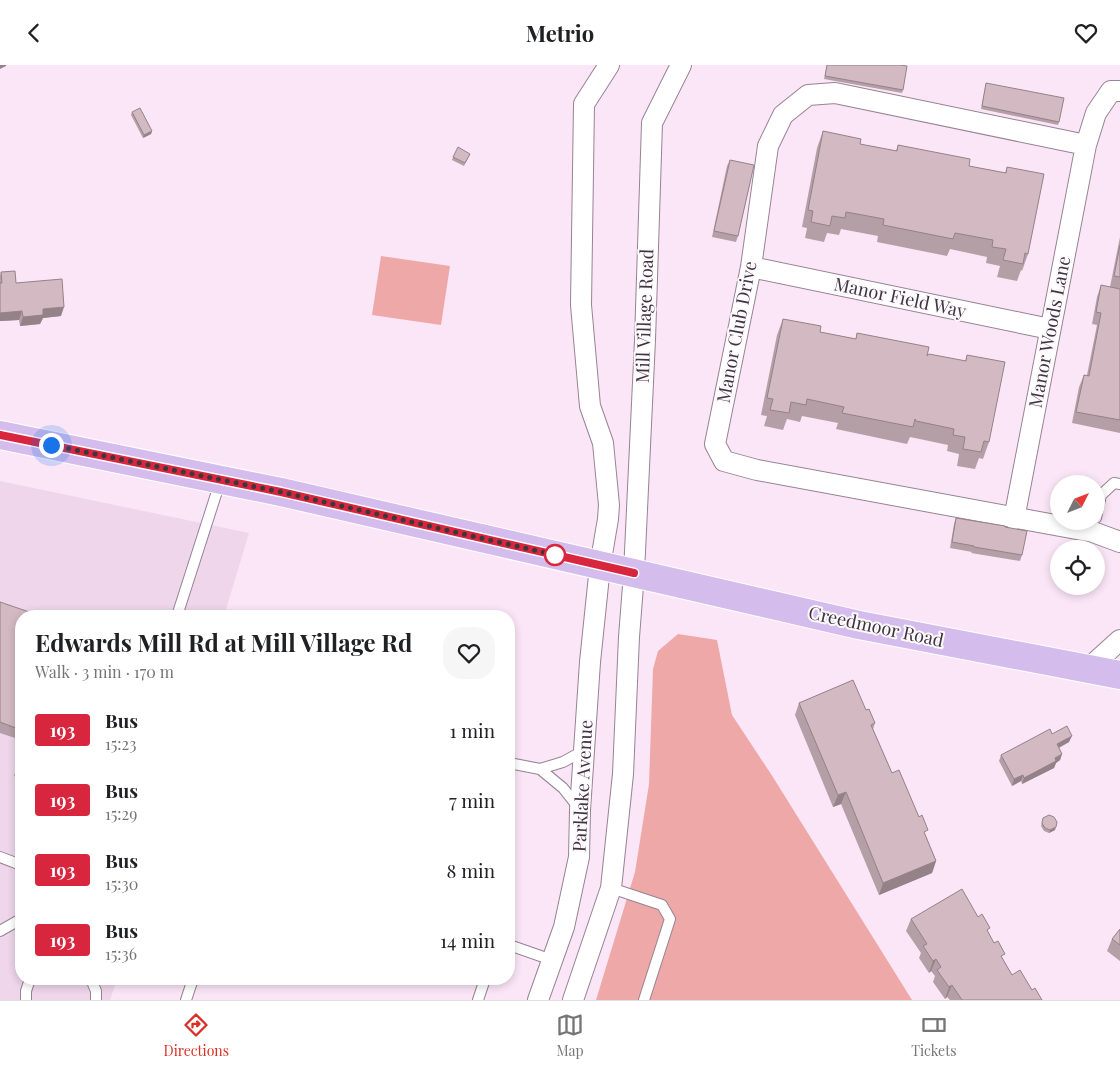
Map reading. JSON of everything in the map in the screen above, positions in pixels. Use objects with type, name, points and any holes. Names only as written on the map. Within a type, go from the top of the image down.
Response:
[{"type":"main road","name":"Creedmoor Road","points":[[0,435],[221,479],[859,625],[1120,675]]},
{"type":"street","points":[[600,566],[609,505],[603,443],[590,405],[581,305],[584,104],[609,65]]},
{"type":"street","name":"Mill Village Road","points":[[634,573],[652,123],[681,65]]},
{"type":"street","name":"Manor Woods Lane","points":[[1014,519],[1086,145],[1096,113],[1111,91],[1120,91]]},
{"type":"street","name":"Manor Club Drive","points":[[1050,521],[1014,519],[757,470],[724,461],[715,444],[751,267],[768,146],[783,115],[808,95],[836,93],[1086,145]]},
{"type":"street","name":"Manor Field Way","points":[[751,267],[1050,329]]},
{"type":"street","name":"Manor Club Drive","points":[[1103,530],[1120,542]]},
{"type":"street","name":"Parklake Avenue","points":[[538,1000],[564,927],[579,857],[580,810],[590,662],[600,566]]},
{"type":"street","name":"Parklake Avenue","points":[[573,1000],[611,888],[623,774],[634,573]]},
{"type":"street","points":[[1088,669],[1120,640]]},
{"type":"lane","points":[[179,610],[221,479]]},
{"type":"lane","points":[[1105,491],[1114,483],[1120,484]]},
{"type":"lane","points":[[515,764],[540,769],[563,763],[584,750]]},
{"type":"lane","points":[[540,769],[563,788],[580,810]]},
{"type":"lane","points":[[0,857],[15,863]]},
{"type":"lane","points":[[611,888],[662,905],[670,919],[644,1000]]},
{"type":"lane","points":[[0,931],[15,922]]},
{"type":"lane","points":[[515,947],[552,960]]},
{"type":"lane","points":[[26,1000],[28,985]]},
{"type":"lane","points":[[94,985],[96,1000]]},
{"type":"lane","points":[[186,1000],[190,985]]},
{"type":"lane","points":[[478,1000],[483,985]]},
{"type":"shaded area","points":[[381,256],[450,266],[441,325],[372,315]]},
{"type":"shaded area","points":[[0,481],[249,533],[226,610],[15,610],[15,985],[115,985],[110,1000],[0,1000]]},
{"type":"shaded area","points":[[678,634],[717,640],[732,715],[912,1000],[596,1000],[635,872],[649,784],[653,669],[658,651]]},
{"type":"building","points":[[827,65],[907,66],[903,90],[825,76]]},
{"type":"building","points":[[986,83],[1064,98],[1059,122],[982,106]]},
{"type":"building","points":[[140,108],[152,131],[144,135],[132,112]]},
{"type":"building","points":[[823,131],[861,139],[860,144],[897,151],[898,145],[970,159],[969,166],[1006,173],[1007,167],[1044,174],[1028,254],[1025,253],[1023,264],[1003,260],[1006,249],[992,247],[993,240],[955,233],[953,239],[883,225],[884,219],[846,212],[845,218],[832,216],[830,226],[811,222],[813,211],[808,210]]},
{"type":"building","points":[[458,147],[470,154],[465,163],[453,157]]},
{"type":"building","points":[[730,160],[754,165],[738,236],[714,231]]},
{"type":"building","points":[[1120,245],[1120,277],[1114,276]]},
{"type":"building","points":[[15,271],[16,283],[62,279],[64,307],[43,309],[43,315],[23,317],[22,311],[0,313],[1,272]]},
{"type":"building","points":[[1101,285],[1120,289],[1120,420],[1076,412],[1084,375],[1089,376],[1101,313],[1096,312]]},
{"type":"building","points":[[783,319],[821,326],[820,332],[856,339],[857,333],[929,347],[927,356],[929,354],[966,361],[967,355],[1005,362],[989,442],[984,441],[981,452],[963,449],[965,437],[953,435],[954,429],[916,421],[915,419],[913,427],[842,413],[844,407],[807,399],[806,405],[791,402],[789,413],[770,410],[773,399],[767,398]]},
{"type":"building","points":[[956,518],[1027,531],[1022,555],[952,542]]},
{"type":"building","points":[[0,602],[23,610],[15,610],[15,728],[0,722]]},
{"type":"building","points":[[853,680],[866,710],[869,709],[875,723],[871,725],[892,773],[899,770],[919,817],[922,815],[928,830],[924,832],[936,861],[883,883],[846,792],[838,795],[799,703]]},
{"type":"building","points":[[1067,726],[1072,736],[1057,744],[1062,754],[1055,758],[1056,761],[1024,778],[1023,775],[1014,779],[1001,755],[1050,729],[1052,734]]},
{"type":"building","points":[[1049,815],[1054,817],[1057,822],[1056,827],[1050,830],[1045,828],[1042,823],[1043,818]]},
{"type":"building","points":[[962,889],[978,917],[982,914],[990,928],[987,930],[994,943],[998,941],[1005,954],[1001,956],[1012,975],[1020,970],[1032,990],[1035,988],[1042,1000],[962,1000],[952,985],[949,987],[937,970],[941,967],[936,959],[933,961],[923,946],[927,944],[911,919]]},
{"type":"building","points":[[1120,929],[1120,945],[1112,939]]},
{"type":"bus line","name":"193","points":[[0,435],[281,492],[634,573]]},
{"type":"route","points":[[51,445],[281,492],[555,555]]}]
